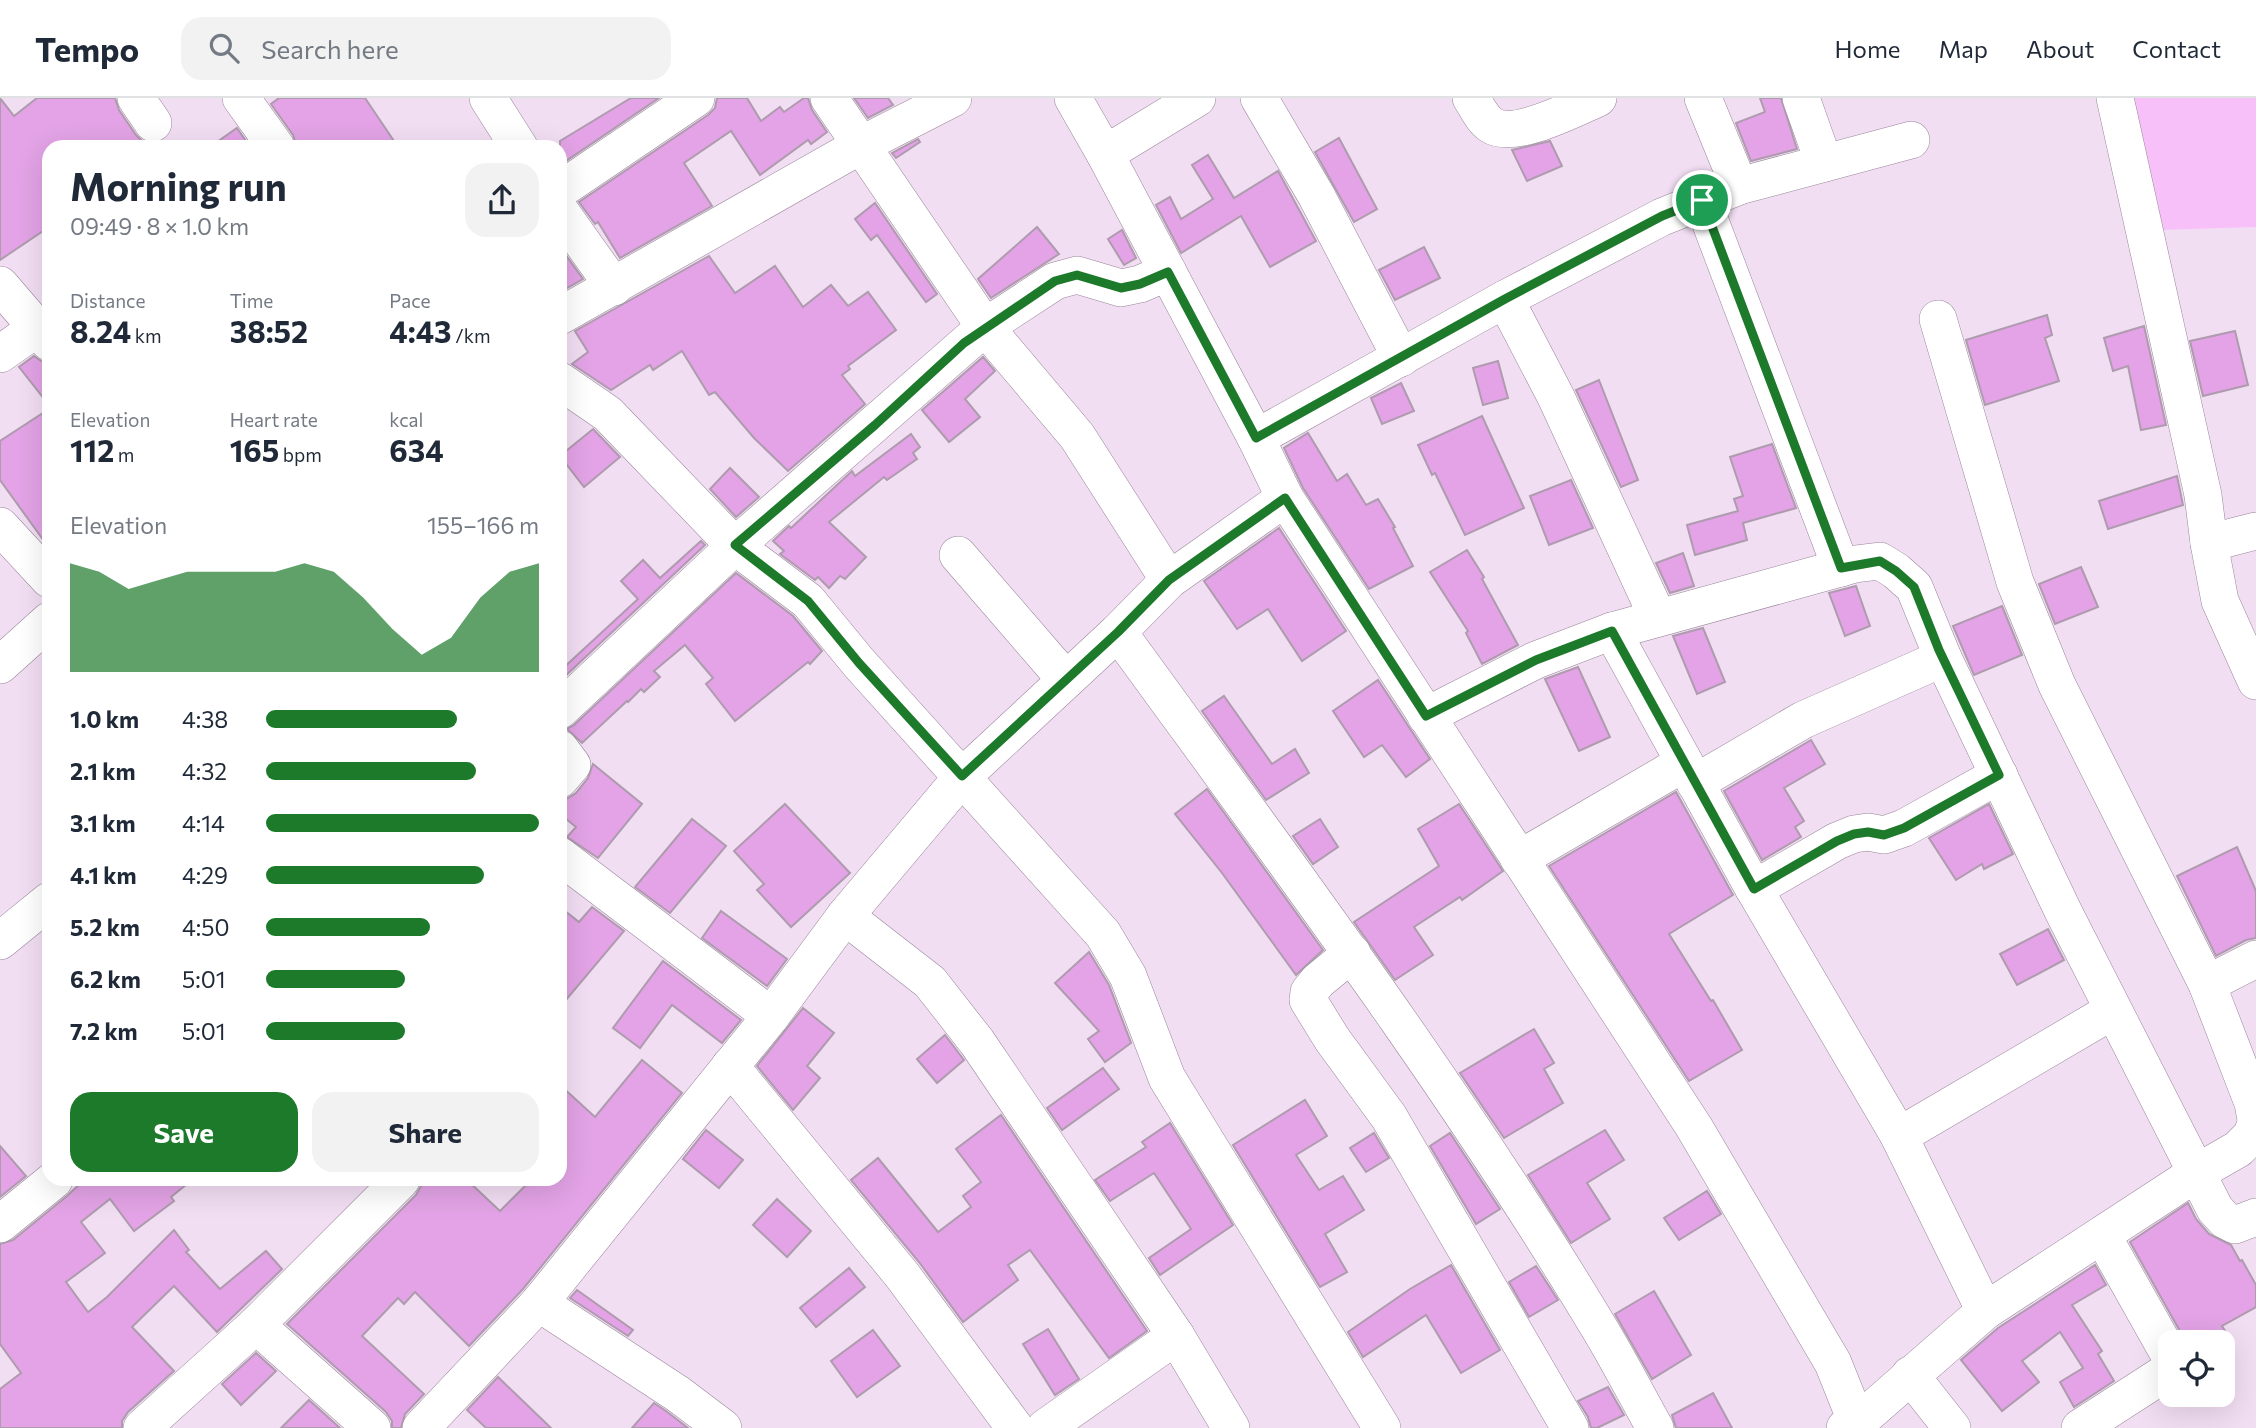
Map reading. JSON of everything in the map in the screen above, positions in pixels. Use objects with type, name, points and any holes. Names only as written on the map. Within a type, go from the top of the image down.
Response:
[{"type":"street","points":[[241,98],[271,140]]},
{"type":"street","points":[[488,98],[515,140]]},
{"type":"street","points":[[567,185],[696,98]]},
{"type":"street","points":[[829,98],[863,144],[985,327],[1077,436],[1169,580]]},
{"type":"street","points":[[567,312],[863,144],[953,98]]},
{"type":"street","points":[[1073,98],[1256,438],[1285,498],[1694,1126],[1833,1363],[1854,1426],[1985,1311],[2198,1172],[2238,1149],[2251,1136],[2256,1121],[2253,1103],[2207,984],[2057,685],[2020,595],[1938,318]]},
{"type":"street","points":[[1105,154],[1198,98]]},
{"type":"street","points":[[1259,98],[1316,195],[1401,358]]},
{"type":"street","points":[[1471,98],[1483,117],[1493,126],[1507,130],[1532,125],[1598,98]]},
{"type":"street","points":[[1703,98],[1739,186]]},
{"type":"street","points":[[1801,98],[1824,163]]},
{"type":"street","points":[[2115,98],[2203,495],[2220,601],[2256,681]]},
{"type":"street","points":[[1256,438],[1505,299],[1662,216],[1739,186],[1912,140]]},
{"type":"street","points":[[1702,200],[1841,568]]},
{"type":"street","points":[[567,221],[614,287]]},
{"type":"street","points":[[567,703],[735,545],[985,327],[1055,281],[1077,275],[1121,288],[1140,284],[1168,272]]},
{"type":"street","points":[[0,285],[42,334]]},
{"type":"street","points":[[1505,299],[1556,397],[1658,618]]},
{"type":"street","points":[[0,354],[42,335]]},
{"type":"street","points":[[567,386],[608,414],[735,545],[808,601],[859,663],[1103,934],[1116,954],[1140,1004],[1167,1077],[1382,1428]]},
{"type":"street","points":[[421,1428],[539,1303],[771,1016],[845,916],[962,776],[1118,632],[1169,580],[1285,498]]},
{"type":"street","points":[[0,526],[42,571]]},
{"type":"street","points":[[2209,544],[2256,531]]},
{"type":"street","points":[[958,555],[1066,680]]},
{"type":"street","points":[[1426,716],[1536,660],[1612,631],[1841,568],[1880,561],[1914,587],[1943,658],[2112,1012],[2215,1209],[2225,1220],[2235,1225],[2256,1217]]},
{"type":"street","points":[[0,665],[42,627]]},
{"type":"street","points":[[1612,631],[1754,889],[1899,1136],[1985,1311]]},
{"type":"street","points":[[1118,632],[1352,953],[1477,1136],[1598,1326],[1655,1428]]},
{"type":"street","points":[[1519,859],[1690,773],[1943,658]]},
{"type":"street","points":[[1754,889],[1837,841],[1854,834],[1868,832],[1884,835],[1904,828],[1999,775]]},
{"type":"street","points":[[567,861],[771,1016]]},
{"type":"street","points":[[0,942],[42,907]]},
{"type":"street","points":[[845,916],[930,982],[977,1042],[1176,1336],[1231,1428]]},
{"type":"street","points":[[1352,953],[1318,981],[1308,1000],[1332,1039],[1389,1117],[1570,1428]]},
{"type":"street","points":[[2207,984],[2256,959]]},
{"type":"street","points":[[1899,1136],[2112,1012]]},
{"type":"street","points":[[730,1066],[902,1275],[1015,1428]]},
{"type":"street","points":[[0,1224],[47,1186]]},
{"type":"street","points":[[142,1428],[256,1325],[395,1186]]},
{"type":"street","points":[[2102,1235],[2158,1335]]},
{"type":"street","points":[[539,1303],[715,1426]]},
{"type":"street","points":[[256,1325],[372,1428]]},
{"type":"street","points":[[1045,1428],[1176,1336]]},
{"type":"street","points":[[1910,1375],[1952,1428]]},
{"type":"street","points":[[2080,1428],[2158,1378]]},
{"type":"shaded area","points":[[2125,98],[2256,98],[2256,227],[2160,230]]},
{"type":"building","points":[[0,98],[14,116],[37,98],[115,98],[119,110],[141,140],[42,140],[42,232],[0,260]]},
{"type":"building","points":[[279,98],[365,98],[393,140],[295,140],[271,104]]},
{"type":"building","points":[[631,98],[659,98],[567,160],[567,140],[562,140]]},
{"type":"building","points":[[717,98],[747,98],[761,121],[780,107],[784,112],[808,98],[812,110],[827,132],[811,144],[808,140],[760,175],[731,131],[684,163],[712,206],[620,258],[598,222],[595,224],[579,202],[708,115],[715,108]]},
{"type":"building","points":[[854,98],[888,98],[893,105],[868,118]]},
{"type":"building","points":[[1760,98],[1781,98],[1797,149],[1751,161],[1736,123],[1765,112]]},
{"type":"building","points":[[237,128],[245,140],[220,140]]},
{"type":"building","points":[[1339,138],[1377,209],[1354,222],[1315,152]]},
{"type":"building","points":[[918,139],[920,142],[896,158],[892,153]]},
{"type":"building","points":[[1550,141],[1562,166],[1527,181],[1512,150]]},
{"type":"building","points":[[1208,155],[1234,198],[1278,171],[1316,241],[1270,267],[1241,216],[1181,253],[1156,205],[1170,197],[1181,219],[1213,199],[1192,165]]},
{"type":"building","points":[[875,203],[937,294],[926,302],[877,235],[871,240],[855,219]]},
{"type":"building","points":[[1037,227],[1059,254],[991,298],[978,279]]},
{"type":"building","points":[[1122,230],[1136,258],[1124,265],[1108,239]]},
{"type":"building","points":[[1424,247],[1440,278],[1395,300],[1379,270]]},
{"type":"building","points":[[709,256],[735,293],[775,266],[803,307],[831,285],[848,306],[868,292],[896,330],[848,366],[850,369],[842,375],[865,404],[788,471],[754,438],[715,392],[709,395],[682,351],[653,370],[650,365],[611,390],[572,364],[588,352],[575,331]]},
{"type":"building","points":[[567,257],[583,279],[567,288]]},
{"type":"building","points":[[2047,315],[2052,335],[2045,338],[2059,381],[1985,405],[1966,340]]},
{"type":"building","points":[[2144,326],[2166,425],[2141,430],[2128,366],[2113,371],[2104,338]]},
{"type":"building","points":[[2235,331],[2248,385],[2203,396],[2190,341]]},
{"type":"building","points":[[34,356],[42,361],[42,396],[19,367]]},
{"type":"building","points":[[983,357],[995,371],[965,399],[980,417],[949,442],[922,410]]},
{"type":"building","points":[[1498,361],[1508,398],[1483,405],[1473,368]]},
{"type":"building","points":[[1599,380],[1638,480],[1621,487],[1576,390]]},
{"type":"building","points":[[1401,383],[1414,411],[1382,424],[1371,398]]},
{"type":"building","points":[[42,414],[42,538],[0,480],[0,441]]},
{"type":"building","points":[[1482,416],[1524,508],[1465,535],[1435,473],[1432,475],[1418,445]]},
{"type":"building","points":[[593,429],[620,457],[584,487],[567,465],[567,450]]},
{"type":"building","points":[[1308,433],[1337,481],[1347,474],[1366,505],[1378,499],[1395,527],[1393,528],[1413,566],[1369,589],[1303,488],[1284,448]]},
{"type":"building","points":[[911,434],[920,447],[913,453],[917,459],[887,480],[884,477],[829,522],[866,557],[845,579],[840,576],[829,588],[818,577],[815,580],[780,554],[784,551],[773,541],[789,526],[791,528],[852,471],[855,476]]},
{"type":"building","points":[[1772,444],[1796,508],[1743,523],[1747,540],[1695,555],[1687,525],[1738,511],[1734,499],[1743,496],[1730,457]]},
{"type":"building","points":[[730,468],[759,497],[736,517],[710,489]]},
{"type":"building","points":[[2177,476],[2183,505],[2108,529],[2099,501]]},
{"type":"building","points":[[1571,480],[1593,528],[1549,545],[1530,496]]},
{"type":"building","points":[[1279,528],[1346,631],[1302,661],[1268,609],[1237,629],[1204,581]]},
{"type":"building","points":[[701,541],[705,545],[567,674],[567,665],[638,599],[621,581],[643,560],[660,578]]},
{"type":"building","points":[[1467,550],[1484,577],[1482,579],[1518,645],[1482,664],[1466,633],[1468,631],[1430,572]]},
{"type":"building","points":[[1683,553],[1694,586],[1670,593],[1656,563]]},
{"type":"building","points":[[2081,567],[2098,607],[2055,624],[2039,584]]},
{"type":"building","points":[[736,573],[793,616],[822,651],[810,664],[808,662],[735,721],[706,684],[713,678],[685,645],[654,671],[660,677],[644,692],[641,689],[582,743],[567,729],[574,725]]},
{"type":"building","points":[[1856,586],[1870,626],[1845,636],[1829,593]]},
{"type":"building","points":[[2002,606],[2022,655],[1974,675],[1953,626]]},
{"type":"building","points":[[1703,628],[1725,682],[1697,694],[1673,636]]},
{"type":"building","points":[[1578,667],[1610,737],[1579,751],[1545,679]]},
{"type":"building","points":[[1378,680],[1430,759],[1406,777],[1382,745],[1364,757],[1333,711]]},
{"type":"building","points":[[1224,696],[1272,764],[1295,749],[1309,773],[1266,800],[1202,711]]},
{"type":"building","points":[[1811,740],[1825,764],[1784,788],[1804,821],[1795,827],[1801,837],[1762,860],[1724,791]]},
{"type":"building","points":[[593,764],[642,804],[598,858],[567,837],[576,827],[567,820],[567,798],[576,793],[588,778]]},
{"type":"building","points":[[1207,789],[1323,950],[1296,975],[1222,873],[1175,814]]},
{"type":"building","points":[[1676,792],[1733,895],[1669,934],[1742,1050],[1689,1081],[1549,866]]},
{"type":"building","points":[[785,804],[850,873],[791,927],[757,890],[764,884],[734,851]]},
{"type":"building","points":[[1459,804],[1503,871],[1462,900],[1460,897],[1414,927],[1433,955],[1395,980],[1354,922],[1439,866],[1418,829]]},
{"type":"building","points":[[1989,804],[2013,854],[1984,869],[1982,864],[1956,880],[1929,838]]},
{"type":"building","points":[[692,819],[726,846],[670,913],[635,887]]},
{"type":"building","points":[[1320,819],[1338,847],[1313,864],[1293,836]]},
{"type":"building","points":[[2237,847],[2256,891],[2256,938],[2246,940],[2216,956],[2177,876]]},
{"type":"building","points":[[592,907],[624,931],[567,999],[567,913],[579,922]]},
{"type":"building","points":[[721,911],[787,959],[767,986],[702,938]]},
{"type":"building","points":[[2048,929],[2064,960],[2017,985],[2000,954]]},
{"type":"building","points":[[1089,952],[1109,985],[1131,1043],[1105,1062],[1088,1039],[1099,1031],[1055,983]]},
{"type":"building","points":[[663,961],[741,1020],[722,1043],[672,1005],[640,1048],[613,1028]]},
{"type":"building","points":[[803,1008],[834,1033],[807,1066],[820,1078],[793,1110],[757,1066]]},
{"type":"building","points":[[1534,1029],[1554,1063],[1544,1069],[1563,1103],[1504,1138],[1460,1073]]},
{"type":"building","points":[[945,1035],[964,1060],[937,1083],[917,1059]]},
{"type":"building","points":[[642,1060],[682,1093],[523,1289],[469,1346],[415,1292],[404,1304],[398,1298],[362,1336],[424,1394],[405,1414],[401,1428],[392,1428],[392,1421],[386,1412],[287,1324],[416,1195],[421,1186],[473,1186],[500,1211],[525,1186],[567,1186],[567,1091],[595,1117]]},
{"type":"building","points":[[1103,1068],[1119,1089],[1062,1130],[1047,1108]]},
{"type":"building","points":[[1305,1100],[1327,1136],[1296,1155],[1319,1190],[1343,1176],[1364,1210],[1325,1234],[1347,1272],[1320,1287],[1233,1145]]},
{"type":"building","points":[[1001,1115],[1147,1331],[1109,1358],[1030,1250],[1008,1265],[1018,1280],[963,1322],[919,1262],[851,1180],[878,1158],[938,1232],[971,1207],[963,1196],[981,1182],[956,1149]]},
{"type":"building","points":[[1170,1123],[1233,1225],[1160,1275],[1149,1258],[1191,1229],[1154,1173],[1110,1201],[1095,1180],[1146,1147],[1142,1142]]},
{"type":"building","points":[[706,1130],[743,1160],[719,1188],[683,1159]]},
{"type":"building","points":[[1605,1130],[1624,1160],[1587,1183],[1610,1219],[1571,1243],[1528,1175]]},
{"type":"building","points":[[1374,1133],[1389,1158],[1366,1172],[1350,1148]]},
{"type":"building","points":[[1450,1133],[1500,1209],[1476,1224],[1430,1146]]},
{"type":"building","points":[[0,1146],[26,1176],[0,1197]]},
{"type":"building","points":[[78,1186],[185,1186],[171,1197],[174,1201],[134,1231],[110,1199],[81,1222],[105,1253],[66,1282],[88,1312],[107,1297],[174,1230],[189,1250],[186,1252],[220,1289],[266,1251],[282,1269],[217,1332],[174,1286],[132,1327],[174,1371],[128,1412],[122,1421],[122,1428],[0,1428],[0,1389],[21,1373],[0,1344],[0,1244],[13,1240]]},
{"type":"building","points":[[1707,1191],[1721,1214],[1679,1240],[1664,1218]]},
{"type":"building","points":[[777,1199],[811,1231],[787,1257],[753,1225]]},
{"type":"building","points":[[2188,1203],[2196,1219],[2209,1234],[2231,1245],[2240,1261],[2242,1260],[2256,1285],[2256,1307],[2222,1326],[2224,1330],[2179,1330],[2130,1242]]},
{"type":"building","points":[[1451,1265],[1500,1350],[1461,1373],[1426,1315],[1363,1357],[1348,1332],[1410,1289]]},
{"type":"building","points":[[2095,1265],[2106,1285],[2072,1305],[2102,1351],[2098,1354],[2114,1381],[2074,1407],[2060,1382],[2083,1368],[2060,1332],[2022,1361],[2039,1382],[2002,1411],[1961,1360],[1998,1328]]},
{"type":"building","points":[[1536,1266],[1558,1300],[1529,1317],[1509,1282]]},
{"type":"building","points":[[849,1268],[865,1287],[816,1327],[800,1308]]},
{"type":"building","points":[[577,1290],[633,1330],[628,1336],[570,1298]]},
{"type":"building","points":[[1654,1291],[1691,1355],[1652,1379],[1615,1314]]},
{"type":"building","points":[[1048,1329],[1079,1379],[1055,1395],[1023,1344]]},
{"type":"building","points":[[873,1330],[900,1366],[857,1397],[831,1361]]},
{"type":"building","points":[[256,1353],[276,1371],[241,1405],[222,1384]]},
{"type":"building","points":[[498,1377],[551,1428],[486,1428],[467,1410]]},
{"type":"building","points":[[1608,1387],[1624,1415],[1597,1428],[1591,1428],[1578,1401]]},
{"type":"building","points":[[1713,1393],[1732,1428],[1676,1428],[1672,1415]]},
{"type":"building","points":[[309,1400],[340,1428],[281,1428]]},
{"type":"building","points":[[654,1403],[666,1411],[688,1428],[632,1428]]},
{"type":"route","points":[[1702,200],[1841,568],[1880,561],[1914,587],[1939,650],[1999,775],[1904,828],[1884,835],[1868,832],[1854,834],[1837,841],[1754,889],[1612,631],[1536,660],[1426,716],[1285,498],[1169,580],[1118,632],[962,776],[859,663],[808,601],[735,545],[875,425],[964,343],[1055,281],[1077,275],[1121,288],[1140,284],[1168,272],[1256,438],[1505,299],[1662,216],[1702,200]]}]
